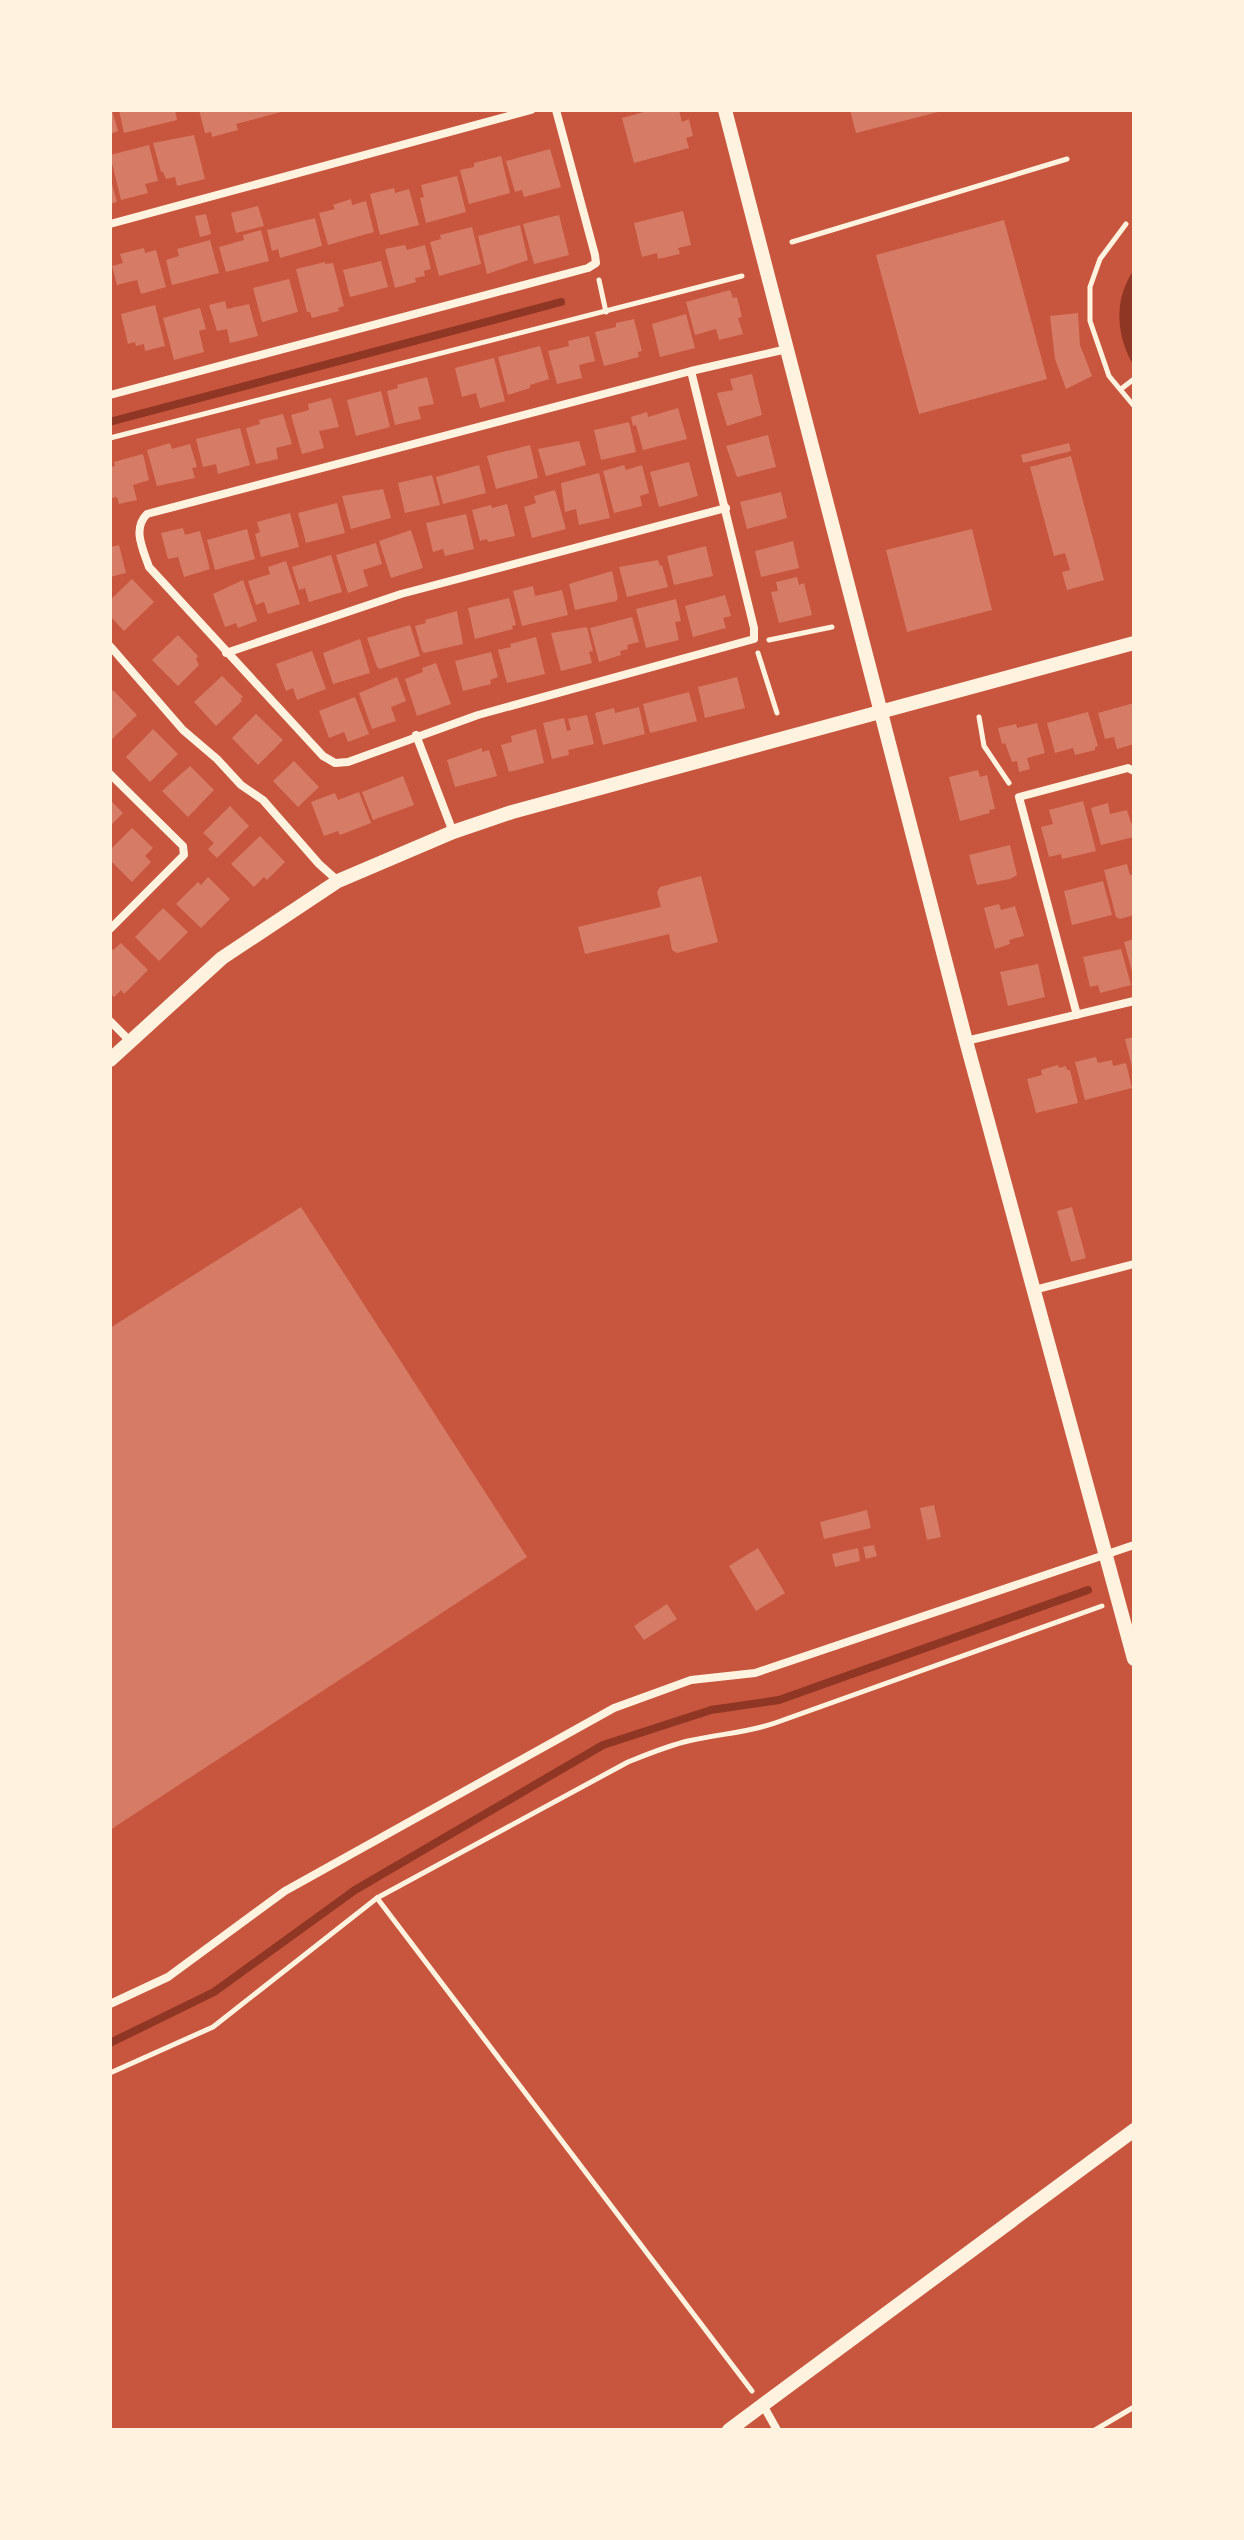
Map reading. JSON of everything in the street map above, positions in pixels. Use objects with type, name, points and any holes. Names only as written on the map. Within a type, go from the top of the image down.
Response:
[{"type":"street","points":[[110,224],[531,110]]},
{"type":"street","points":[[110,395],[588,268],[596,263],[556,110]]},
{"type":"street","points":[[725,110],[966,1041],[1134,1659]]},
{"type":"street","points":[[691,371],[726,508],[754,639],[478,715],[348,762],[335,763],[323,756],[149,567],[138,532],[140,521],[147,514],[691,371],[787,349]]},
{"type":"street","points":[[226,653],[401,594],[726,508]]},
{"type":"street","points":[[110,1060],[222,958],[338,881],[453,832],[512,812],[1134,643]]},
{"type":"street","points":[[110,646],[183,730],[241,785],[263,800],[338,881]]},
{"type":"street","points":[[416,735],[453,832]]},
{"type":"street","points":[[1077,1015],[1019,797],[1128,768],[1134,771]]},
{"type":"street","points":[[110,774],[183,846],[184,855],[110,929]]},
{"type":"street","points":[[966,1041],[1134,1001]]},
{"type":"street","points":[[110,1021],[130,1041]]},
{"type":"street","points":[[1034,1290],[1134,1264]]},
{"type":"street","points":[[110,2004],[168,1977],[285,1891],[614,1708],[691,1680],[755,1673],[1134,1545]]},
{"type":"street","points":[[729,2430],[1134,2130]]},
{"type":"street","points":[[763,2405],[777,2430]]},
{"type":"path","points":[[792,242],[1067,159]]},
{"type":"path","points":[[1126,224],[1100,259],[1090,287],[1090,321],[1109,376],[1134,406]]},
{"type":"path","points":[[596,263],[606,312]]},
{"type":"path","points":[[110,438],[742,276]]},
{"type":"path","points":[[1121,389],[1134,379]]},
{"type":"path","points":[[777,713],[754,639],[775,640],[832,627]]},
{"type":"path","points":[[979,717],[984,746],[1019,797]]},
{"type":"path","points":[[110,2073],[213,2027],[377,1898],[628,1762],[692,1740],[746,1733],[1119,1600]]},
{"type":"path","points":[[377,1898],[763,2405]]},
{"type":"path","points":[[1095,2430],[1134,2407]]},
{"type":"shaded area","points":[[1134,270],[1134,366],[1123,343],[1119,318],[1123,293]]},
{"type":"building","points":[[110,110],[118,131],[110,134]]},
{"type":"building","points":[[119,110],[175,110],[177,120],[124,133]]},
{"type":"building","points":[[199,110],[285,111],[236,124],[238,130],[212,137],[211,132],[205,133]]},
{"type":"building","points":[[651,110],[679,110],[682,122],[689,119],[693,136],[686,138],[689,148],[634,163],[622,118]]},
{"type":"building","points":[[850,110],[941,110],[942,111],[856,133]]},
{"type":"building","points":[[194,135],[205,179],[177,186],[175,177],[166,179],[161,172],[153,143]]},
{"type":"building","points":[[149,145],[158,181],[145,184],[148,193],[121,200],[110,155]]},
{"type":"building","points":[[550,149],[561,187],[524,197],[522,190],[515,192],[506,161]]},
{"type":"building","points":[[501,156],[510,193],[469,204],[460,170]]},
{"type":"building","points":[[457,176],[466,212],[426,223],[420,198],[424,197],[421,185]]},
{"type":"building","points":[[110,177],[117,202],[110,204]]},
{"type":"building","points":[[394,188],[395,193],[409,189],[419,225],[380,235],[370,194]]},
{"type":"building","points":[[351,199],[352,205],[366,201],[374,232],[328,245],[319,213],[335,209],[333,205]]},
{"type":"building","points":[[258,206],[264,226],[236,233],[231,213]]},
{"type":"building","points":[[683,211],[691,245],[678,248],[680,254],[658,259],[657,253],[642,257],[634,223]]},
{"type":"building","points":[[206,214],[211,234],[200,237],[195,216]]},
{"type":"building","points":[[559,215],[569,255],[534,264],[523,224]]},
{"type":"building","points":[[315,218],[322,246],[280,258],[278,249],[272,251],[267,230]]},
{"type":"building","points":[[1004,220],[1047,379],[919,414],[876,255]]},
{"type":"building","points":[[520,225],[528,260],[487,274],[478,236]]},
{"type":"building","points":[[472,227],[481,264],[439,276],[430,242],[441,239],[440,235]]},
{"type":"building","points":[[261,230],[269,261],[226,272],[219,247],[244,240],[243,235]]},
{"type":"building","points":[[210,240],[219,273],[172,285],[166,260],[179,256],[177,249]]},
{"type":"building","points":[[405,245],[407,250],[425,245],[431,269],[424,271],[425,276],[415,278],[416,282],[395,288],[385,249]]},
{"type":"building","points":[[144,248],[145,253],[156,250],[166,287],[141,294],[137,280],[117,285],[112,266],[123,263],[120,254]]},
{"type":"building","points":[[381,261],[388,287],[350,297],[343,270]]},
{"type":"building","points":[[333,263],[344,306],[338,308],[339,311],[312,318],[307,312],[296,269]]},
{"type":"building","points":[[289,279],[298,312],[262,322],[253,288]]},
{"type":"building","points":[[730,290],[733,298],[737,297],[743,334],[719,340],[716,329],[695,335],[686,302]]},
{"type":"building","points":[[225,301],[227,309],[249,304],[258,336],[230,343],[227,329],[217,331],[209,305]]},
{"type":"building","points":[[155,305],[165,346],[145,351],[144,344],[128,344],[121,314]]},
{"type":"building","points":[[200,308],[206,329],[199,331],[204,352],[174,360],[163,318]]},
{"type":"building","points":[[1078,313],[1080,345],[1092,376],[1066,389],[1055,359],[1050,316]]},
{"type":"building","points":[[686,314],[695,348],[660,357],[652,324]]},
{"type":"building","points":[[634,319],[642,351],[638,352],[639,357],[604,366],[595,332]]},
{"type":"building","points":[[589,336],[595,361],[579,365],[582,378],[557,384],[548,351],[569,346],[568,341]]},
{"type":"building","points":[[540,346],[549,379],[508,395],[498,357]]},
{"type":"building","points":[[494,358],[505,401],[480,408],[476,393],[462,397],[455,368]]},
{"type":"building","points":[[752,374],[762,415],[727,426],[717,393],[733,390],[730,379]]},
{"type":"building","points":[[427,377],[434,404],[418,407],[421,419],[395,425],[387,391]]},
{"type":"building","points":[[381,391],[390,427],[356,436],[347,400]]},
{"type":"building","points":[[331,398],[339,427],[319,431],[324,448],[302,454],[291,415],[309,410],[308,404]]},
{"type":"building","points":[[678,408],[687,439],[643,450],[631,417],[647,412],[648,417]]},
{"type":"building","points":[[283,414],[292,444],[276,448],[278,459],[256,464],[246,428],[260,424],[259,420]]},
{"type":"building","points":[[629,422],[636,452],[601,460],[594,430]]},
{"type":"building","points":[[240,428],[250,465],[218,474],[216,464],[203,467],[196,439]]},
{"type":"building","points":[[768,435],[776,467],[737,477],[726,446]]},
{"type":"building","points":[[579,441],[586,465],[546,476],[538,449]]},
{"type":"building","points":[[170,443],[172,449],[190,444],[197,467],[192,468],[195,478],[157,486],[147,450]]},
{"type":"building","points":[[1069,443],[1071,451],[1023,463],[1021,455]]},
{"type":"building","points":[[530,445],[538,478],[496,489],[487,456]]},
{"type":"building","points":[[143,454],[149,480],[133,485],[137,500],[119,504],[117,497],[111,498],[110,467],[115,466],[114,462]]},
{"type":"building","points":[[1071,456],[1104,580],[1067,590],[1062,572],[1070,570],[1065,553],[1054,556],[1030,467]]},
{"type":"building","points":[[689,462],[698,496],[659,507],[650,472]]},
{"type":"building","points":[[479,465],[486,493],[443,504],[436,477]]},
{"type":"building","points":[[624,465],[626,470],[642,465],[649,493],[640,496],[642,506],[614,513],[603,471]]},
{"type":"building","points":[[599,473],[610,518],[579,525],[576,509],[565,512],[561,483]]},
{"type":"building","points":[[432,475],[440,505],[405,513],[398,483]]},
{"type":"building","points":[[383,489],[391,518],[351,529],[342,496]]},
{"type":"building","points":[[555,490],[566,529],[532,538],[524,507],[536,503],[534,496]]},
{"type":"building","points":[[781,492],[787,518],[747,529],[740,502]]},
{"type":"building","points":[[337,503],[345,533],[306,543],[298,513]]},
{"type":"building","points":[[507,504],[515,536],[480,541],[472,510]]},
{"type":"building","points":[[290,513],[299,547],[261,557],[255,534],[260,532],[257,522]]},
{"type":"building","points":[[466,514],[474,549],[445,556],[443,549],[433,552],[426,523]]},
{"type":"building","points":[[183,528],[185,535],[200,531],[210,569],[184,577],[178,557],[168,559],[161,533]]},
{"type":"building","points":[[247,529],[255,559],[215,570],[207,540]]},
{"type":"building","points":[[972,529],[992,610],[907,632],[886,550]]},
{"type":"building","points":[[411,530],[423,568],[391,578],[379,541]]},
{"type":"building","points":[[793,541],[799,568],[761,577],[755,551]]},
{"type":"building","points":[[376,543],[382,564],[363,570],[368,586],[348,593],[336,555]]},
{"type":"building","points":[[119,545],[126,573],[110,577],[110,547]]},
{"type":"building","points":[[706,546],[713,576],[674,585],[667,556]]},
{"type":"building","points":[[331,555],[342,592],[309,602],[305,588],[299,590],[292,567]]},
{"type":"building","points":[[658,560],[668,587],[627,597],[619,567]]},
{"type":"building","points":[[286,561],[300,604],[268,614],[264,602],[256,605],[248,581],[270,574],[268,567]]},
{"type":"building","points":[[612,571],[616,601],[575,610],[569,584]]},
{"type":"building","points":[[797,577],[799,585],[804,583],[812,615],[779,623],[771,592],[778,591],[776,582]]},
{"type":"building","points":[[132,579],[154,602],[124,631],[110,616],[110,600]]},
{"type":"building","points":[[243,580],[257,621],[238,628],[236,623],[225,627],[213,594]]},
{"type":"building","points":[[533,586],[535,596],[562,590],[568,615],[522,626],[513,591]]},
{"type":"building","points":[[725,595],[731,616],[723,618],[726,628],[693,637],[685,606]]},
{"type":"building","points":[[509,598],[516,625],[512,626],[513,629],[475,639],[468,608]]},
{"type":"building","points":[[676,599],[681,621],[675,622],[679,640],[646,648],[636,609]]},
{"type":"building","points":[[457,611],[463,644],[424,653],[415,626]]},
{"type":"building","points":[[632,617],[639,642],[627,645],[628,649],[620,651],[621,655],[599,662],[590,628]]},
{"type":"building","points":[[410,625],[420,656],[380,669],[377,667],[367,638]]},
{"type":"building","points":[[587,627],[593,651],[589,652],[592,663],[561,671],[551,633]]},
{"type":"building","points":[[178,635],[198,656],[199,665],[178,686],[152,660]]},
{"type":"building","points":[[536,637],[545,674],[507,683],[498,650]]},
{"type":"building","points":[[360,639],[370,673],[333,684],[323,653]]},
{"type":"building","points":[[312,651],[326,689],[297,700],[293,688],[286,691],[276,664]]},
{"type":"building","points":[[491,652],[498,677],[490,680],[491,684],[463,691],[455,661]]},
{"type":"building","points":[[436,663],[451,704],[417,716],[405,679]]},
{"type":"building","points":[[222,676],[243,697],[216,726],[194,702]]},
{"type":"building","points":[[397,677],[406,701],[391,707],[396,721],[372,729],[359,693]]},
{"type":"building","points":[[737,677],[745,708],[705,718],[698,687]]},
{"type":"building","points":[[113,690],[137,715],[110,741],[110,693]]},
{"type":"building","points":[[689,692],[697,721],[650,733],[643,704]]},
{"type":"building","points":[[355,697],[369,734],[348,742],[344,732],[329,738],[319,711]]},
{"type":"building","points":[[1134,703],[1134,744],[1117,749],[1114,737],[1105,739],[1098,713]]},
{"type":"building","points":[[639,707],[645,734],[603,745],[595,713],[614,708],[615,713]]},
{"type":"building","points":[[1088,712],[1098,746],[1095,750],[1075,755],[1073,748],[1055,753],[1047,723]]},
{"type":"building","points":[[256,714],[283,740],[258,765],[232,738]]},
{"type":"building","points":[[587,715],[594,744],[568,750],[569,755],[552,759],[543,723],[564,718],[567,731],[571,730],[568,719]]},
{"type":"building","points":[[1037,723],[1045,753],[1027,758],[1030,769],[1019,772],[1017,761],[1012,762],[1005,743],[1002,744],[998,728],[1016,724],[1017,728]]},
{"type":"building","points":[[153,729],[178,754],[150,782],[126,757]]},
{"type":"building","points":[[536,729],[544,763],[509,772],[501,745],[512,742],[511,736]]},
{"type":"building","points":[[482,748],[482,752],[489,750],[497,776],[455,787],[447,760]]},
{"type":"building","points":[[294,761],[319,787],[298,807],[273,781]]},
{"type":"building","points":[[190,766],[214,790],[188,817],[162,791]]},
{"type":"building","points":[[978,770],[980,777],[987,775],[995,809],[960,821],[949,777]]},
{"type":"building","points":[[403,776],[414,805],[373,820],[362,792]]},
{"type":"building","points":[[359,792],[371,823],[340,835],[338,831],[324,836],[311,802],[335,793],[338,800]]},
{"type":"building","points":[[110,800],[123,813],[110,826]]},
{"type":"building","points":[[1083,801],[1096,851],[1062,859],[1061,854],[1049,857],[1041,827],[1053,824],[1049,810]]},
{"type":"building","points":[[1108,803],[1110,814],[1127,810],[1131,823],[1134,823],[1134,837],[1101,845],[1091,808]]},
{"type":"building","points":[[230,806],[249,826],[217,858],[208,849],[214,843],[203,833]]},
{"type":"building","points":[[132,828],[153,848],[145,856],[151,862],[132,882],[110,860],[110,850]]},
{"type":"building","points":[[260,836],[285,862],[267,880],[264,877],[254,887],[231,864]]},
{"type":"building","points":[[1010,845],[1017,875],[977,885],[969,855]]},
{"type":"building","points":[[1127,864],[1130,875],[1134,874],[1134,915],[1120,919],[1116,917],[1104,870]]},
{"type":"building","points":[[701,876],[718,942],[677,953],[672,950],[669,934],[585,954],[578,927],[661,907],[657,892],[660,887]]},
{"type":"building","points":[[208,877],[230,899],[201,928],[176,904],[198,882],[201,885]]},
{"type":"building","points":[[1103,881],[1112,915],[1072,925],[1064,891]]},
{"type":"building","points":[[999,904],[1001,910],[1015,906],[1024,936],[1009,940],[1010,944],[995,949],[984,908]]},
{"type":"building","points":[[163,908],[188,932],[159,961],[135,937]]},
{"type":"building","points":[[1134,939],[1134,975],[1133,975],[1124,942]]},
{"type":"building","points":[[121,943],[148,970],[124,994],[121,990],[114,997],[110,993],[110,947],[113,950]]},
{"type":"building","points":[[1121,949],[1131,985],[1100,993],[1098,985],[1090,987],[1083,957]]},
{"type":"building","points":[[1038,964],[1045,997],[1008,1006],[1000,972]]},
{"type":"building","points":[[1134,1037],[1134,1071],[1133,1071],[1125,1039]]},
{"type":"building","points":[[1096,1057],[1098,1063],[1112,1060],[1113,1066],[1126,1063],[1132,1088],[1085,1100],[1075,1062]]},
{"type":"building","points":[[1058,1065],[1070,1070],[1078,1103],[1036,1113],[1027,1079],[1042,1075],[1041,1070]]},
{"type":"building","points":[[301,1207],[527,1557],[110,1830],[110,1328]]},
{"type":"building","points":[[1072,1207],[1086,1258],[1071,1262],[1057,1211]]},
{"type":"building","points":[[934,1505],[941,1537],[927,1540],[920,1508]]},
{"type":"building","points":[[867,1510],[871,1528],[824,1539],[820,1522]]},
{"type":"building","points":[[874,1545],[877,1556],[866,1559],[863,1547]]},
{"type":"building","points":[[758,1548],[785,1593],[756,1611],[729,1566]]},
{"type":"building","points":[[858,1548],[860,1561],[835,1567],[832,1554]]},
{"type":"building","points":[[667,1604],[677,1619],[644,1640],[634,1626]]},
{"type":"waterway","points":[[113,421],[561,302]]},
{"type":"waterway","points":[[110,2043],[214,1992],[355,1890],[603,1745],[711,1710],[779,1700],[1088,1590]]}]
